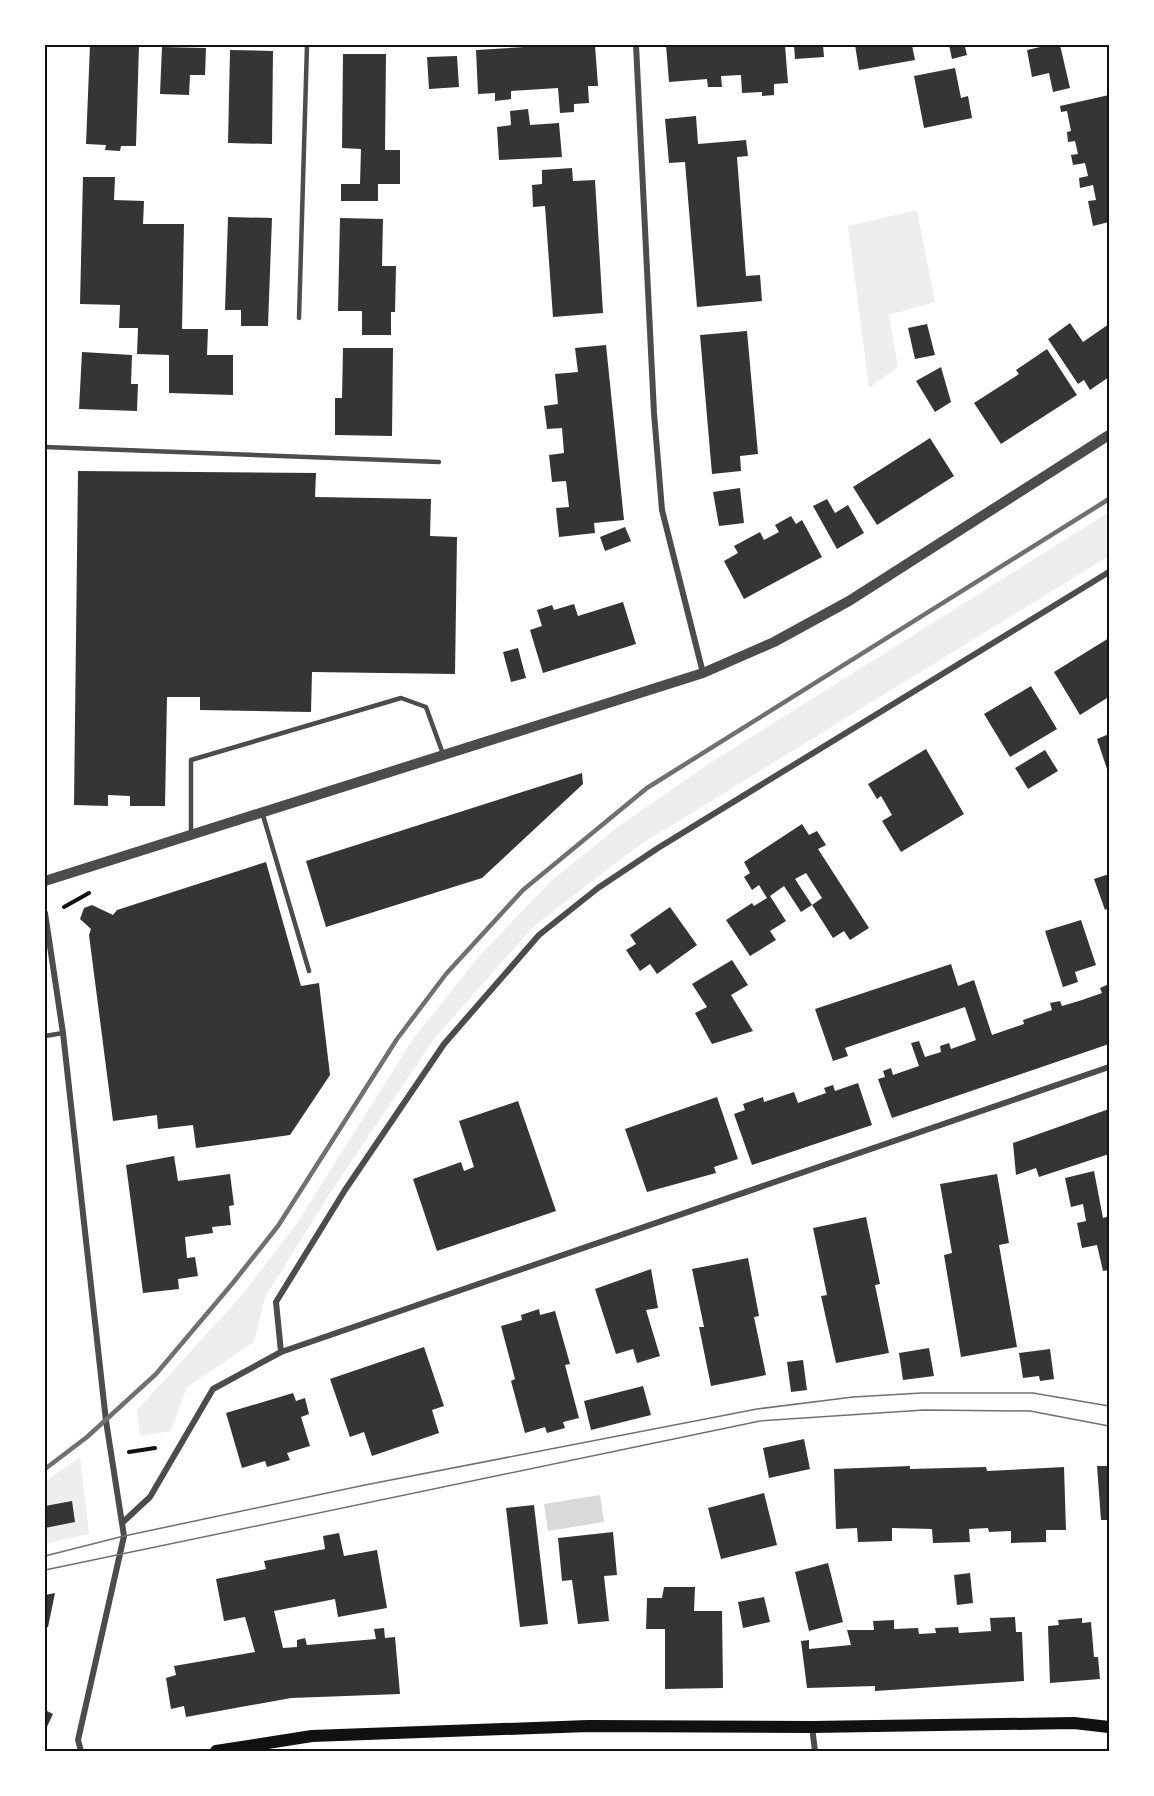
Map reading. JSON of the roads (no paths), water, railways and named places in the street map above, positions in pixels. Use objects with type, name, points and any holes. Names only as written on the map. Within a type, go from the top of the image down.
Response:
[{"type":"main road","points":[[216,1751],[312,1736],[588,1726],[812,1727],[1074,1724],[1109,1727]]},
{"type":"street","points":[[636,45],[654,413],[662,510],[703,673]]},
{"type":"street","points":[[45,881],[703,673],[774,642],[849,601],[1109,435]]},
{"type":"street","points":[[281,1352],[276,1302],[338,1200],[444,1044],[539,935],[597,888],[658,848],[1109,572]]},
{"type":"street","points":[[45,913],[63,1033],[106,1421],[124,1536],[78,1740],[81,1751]]},
{"type":"street","points":[[122,1523],[150,1497],[213,1389],[281,1352],[1109,1067]]},
{"type":"street","points":[[812,1727],[815,1751]]},
{"type":"lane","points":[[299,318],[307,45]]},
{"type":"lane","points":[[45,447],[440,462]]},
{"type":"lane","points":[[191,835],[191,760],[401,698],[426,707],[443,754]]},
{"type":"lane","points":[[262,812],[309,971]]},
{"type":"lane","points":[[45,1036],[63,1033]]},
{"type":"tram line","points":[[45,1556],[124,1536],[365,1485],[757,1409],[853,1397],[922,1393],[1033,1393],[1109,1406]]},
{"type":"tram line","points":[[45,1570],[760,1421],[924,1410],[1030,1411],[1109,1426]]},
{"type":"railway","points":[[45,1469],[87,1437],[156,1374],[232,1284],[278,1226],[397,1039],[446,974],[523,890],[647,788],[1109,499]]}]
